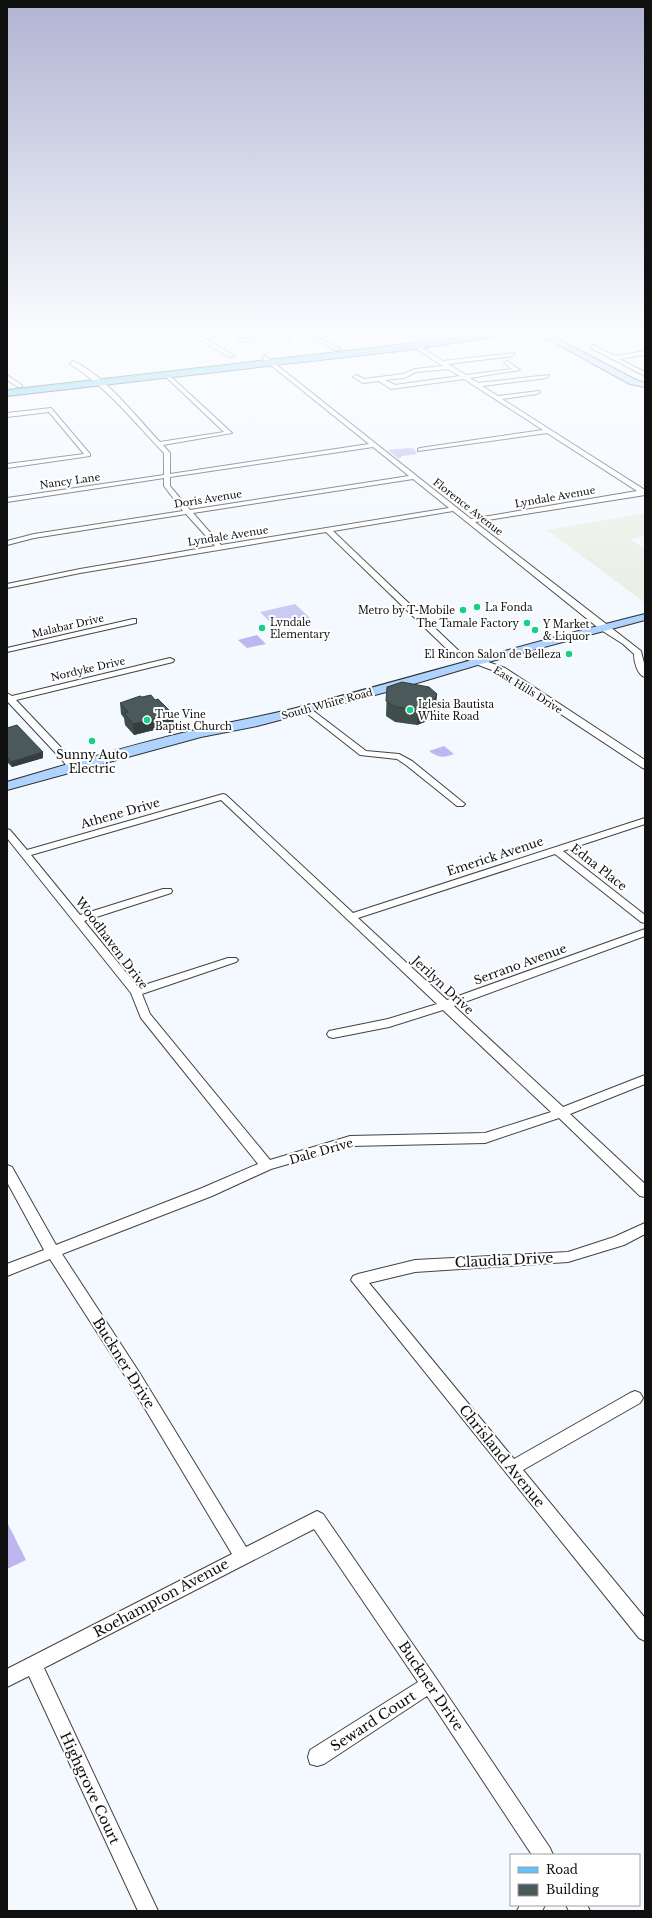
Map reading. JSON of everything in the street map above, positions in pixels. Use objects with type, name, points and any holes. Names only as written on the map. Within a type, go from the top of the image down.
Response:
[{"type":"main road","name":"South White Road","points":[[7,786],[200,733],[257,722],[307,709],[386,688],[477,661],[645,617]]},
{"type":"street","points":[[7,466],[88,455],[62,424]]},
{"type":"street","points":[[139,424],[167,453],[167,486],[219,547]]},
{"type":"street","points":[[159,444],[229,433],[219,424]]},
{"type":"street","name":"Florence Avenue","points":[[346,424],[604,628],[626,642],[638,653],[638,661],[645,675]]},
{"type":"street","points":[[536,424],[644,492]]},
{"type":"street","points":[[420,450],[548,431]]},
{"type":"street","name":"Nancy Lane","points":[[7,500],[373,445]]},
{"type":"street","name":"Doris Avenue","points":[[7,543],[34,536],[413,477]]},
{"type":"street","name":"Lyndale Avenue","points":[[469,521],[644,492]]},
{"type":"street","name":"Lyndale Avenue","points":[[7,586],[80,571],[219,547],[454,509]]},
{"type":"street","name":"East Hills Drive","points":[[327,529],[456,653],[500,670],[645,765]]},
{"type":"street","name":"Malabar Drive","points":[[7,650],[133,621]]},
{"type":"street","name":"Nordyke Drive","points":[[9,697],[170,660]]},
{"type":"street","points":[[9,697],[67,759],[72,767]]},
{"type":"street","points":[[307,709],[363,753],[399,757],[409,763],[460,804]]},
{"type":"street","name":"Athene Drive","points":[[25,854],[223,797]]},
{"type":"street","name":"Jerilyn Drive","points":[[223,797],[353,916],[645,1192]]},
{"type":"street","name":"Emerick Avenue","points":[[353,916],[645,821]]},
{"type":"street","name":"Woodhaven Drive","points":[[7,832],[136,992],[145,1015],[267,1166]]},
{"type":"street","name":"Edna Place","points":[[556,850],[645,920]]},
{"type":"street","points":[[78,919],[167,891]]},
{"type":"street","name":"Serrano Avenue","points":[[332,1034],[389,1023],[446,1005],[645,932]]},
{"type":"street","points":[[136,992],[232,960]]},
{"type":"street","name":"Dale Drive","points":[[7,1270],[52,1251],[207,1192],[267,1166],[350,1140],[484,1138],[561,1113],[645,1079]]},
{"type":"street","name":"Buckner Drive","points":[[7,1170],[52,1251],[134,1377],[242,1556]]},
{"type":"street","name":"Claudia Drive","points":[[358,1280],[415,1266],[568,1257],[619,1241],[645,1228]]},
{"type":"street","name":"Chrisland Avenue","points":[[358,1280],[645,1631]]},
{"type":"street","points":[[512,1468],[635,1398]]},
{"type":"street","name":"Buckner Drive","points":[[317,1519],[430,1684],[543,1854]]},
{"type":"street","name":"Roehampton Avenue","points":[[7,1678],[242,1556],[317,1519]]},
{"type":"street","name":"Highgrove Court","points":[[33,1665],[148,1911]]},
{"type":"street","name":"Seward Court","points":[[317,1757],[430,1684]]},
{"type":"shaded area","points":[[414,449],[417,454],[402,456],[399,459],[388,450]]},
{"type":"shaded area","points":[[645,513],[645,536],[630,539],[645,549],[645,603],[547,530]]},
{"type":"shaded area","points":[[295,604],[310,618],[274,626],[260,612]]},
{"type":"shaded area","points":[[257,635],[266,644],[247,648],[238,640]]},
{"type":"shaded area","points":[[444,746],[454,754],[441,757],[429,751]]},
{"type":"shaded area","points":[[7,1522],[26,1560],[7,1569]]},
{"type":"building","points":[[402,682],[429,687],[437,694],[433,704],[418,710],[395,707],[386,701],[387,687]]},
{"type":"building","points":[[151,695],[155,700],[158,699],[173,714],[133,724],[124,713],[128,712],[120,703],[140,696]]},
{"type":"building","points":[[17,725],[43,752],[11,762],[7,757],[7,728]]},
{"type":"place","name":"La Fonda","points":[[477,607]]},
{"type":"place","name":"Metro by T-Mobile","points":[[463,610]]},
{"type":"place","name":"The Tamale Factory","points":[[527,623]]},
{"type":"place","name":"Lyndale Elementary","points":[[262,628]]},
{"type":"place","name":"Y Market & Liquor","points":[[535,630]]},
{"type":"place","name":"El Rincon Salon de Belleza","points":[[569,654]]},
{"type":"place","name":"Iglesia Bautista White Road","points":[[410,710]]},
{"type":"place","name":"True Vine Baptist Church","points":[[147,720]]},
{"type":"place","name":"Sunny Auto Electric","points":[[92,741]]}]
